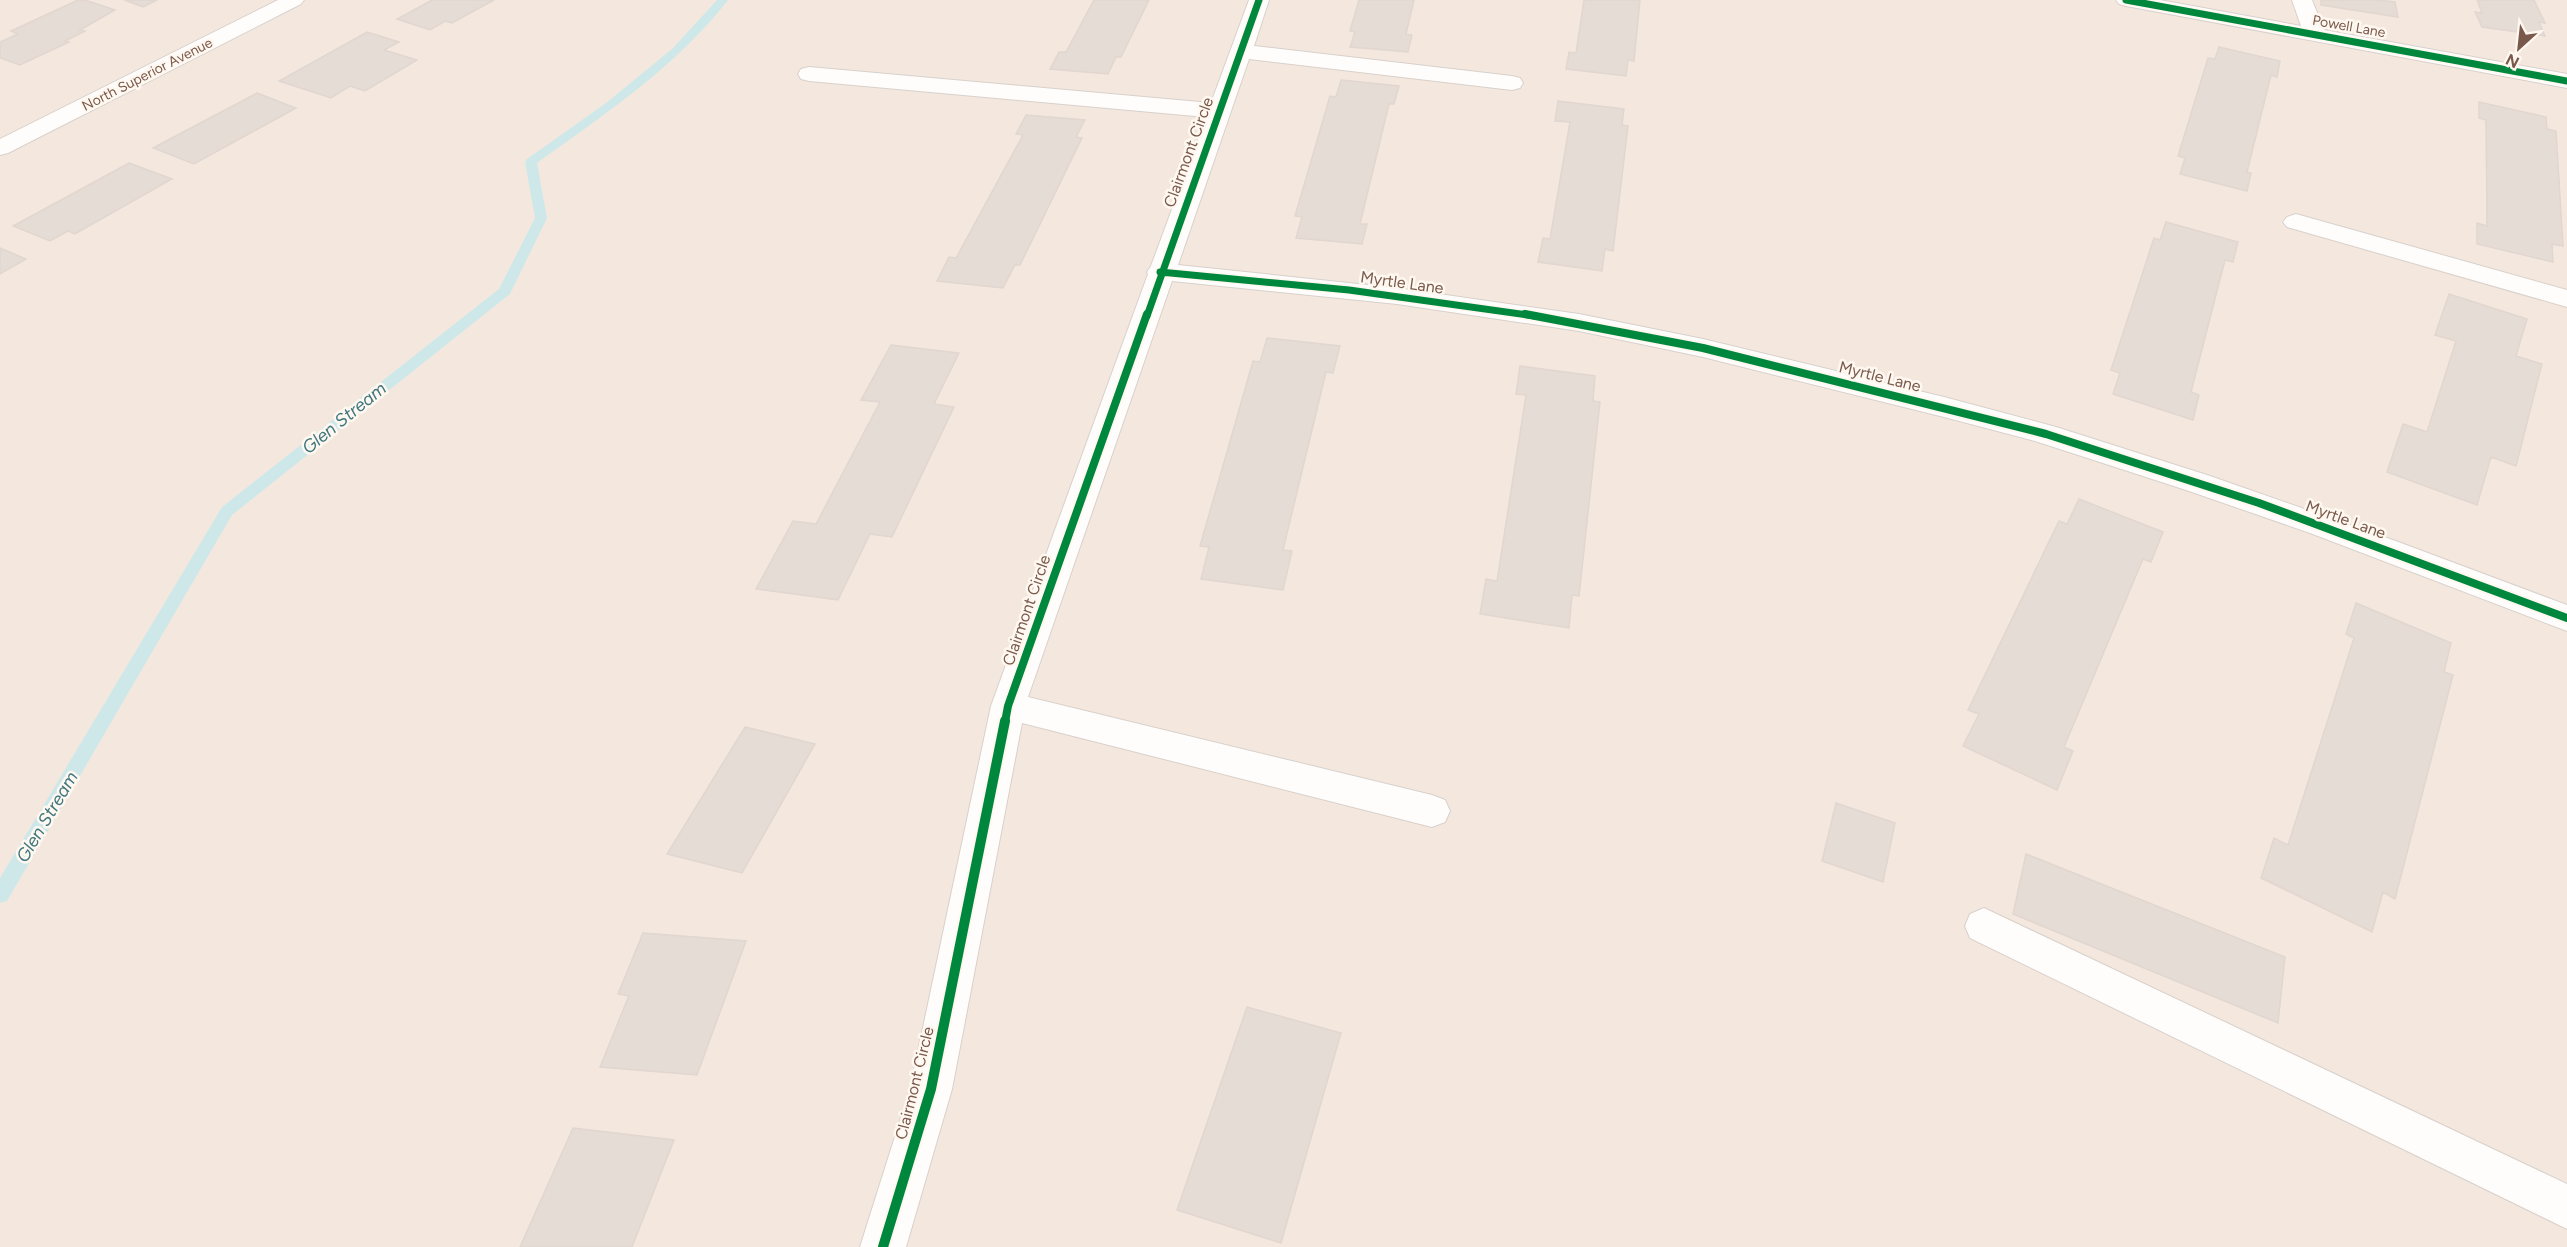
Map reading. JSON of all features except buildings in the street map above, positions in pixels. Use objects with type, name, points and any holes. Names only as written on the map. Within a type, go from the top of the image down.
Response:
[{"type":"street","name":"North Superior Avenue","points":[[0,148],[294,0]]},
{"type":"street","name":"Clairmont Circle","points":[[882,1247],[931,1089],[1008,706],[1160,272],[1259,0]]},
{"type":"street","name":"Powell Lane","points":[[2126,0],[2567,81]]},
{"type":"street","points":[[2302,0],[2315,34]]},
{"type":"street","points":[[1240,51],[1512,83]]},
{"type":"street","points":[[809,74],[1218,111]]},
{"type":"street","points":[[2296,222],[2567,299]]},
{"type":"street","name":"Myrtle Lane","points":[[1160,272],[1359,291],[1539,316],[1656,338],[1810,374],[2067,440],[2186,478],[2411,558],[2567,618]]},
{"type":"street","points":[[1008,706],[1432,811]]},
{"type":"street","points":[[1984,926],[2567,1207]]},
{"type":"shaded area","points":[[0,0],[2567,0],[2567,1247],[0,1247]]},
{"type":"waterway","name":"Glen Stream","points":[[0,895],[227,511],[505,291],[541,218],[531,162],[610,105],[676,51],[723,0]]},
{"type":"cycle path","points":[[883,1247],[931,1089],[1008,706],[1259,0]]},
{"type":"cycle path","points":[[2126,0],[2567,81]]},
{"type":"cycle path","points":[[1160,272],[1349,290],[1491,309],[1620,331],[1785,368],[1995,420],[2134,462],[2321,526],[2567,618]]}]
